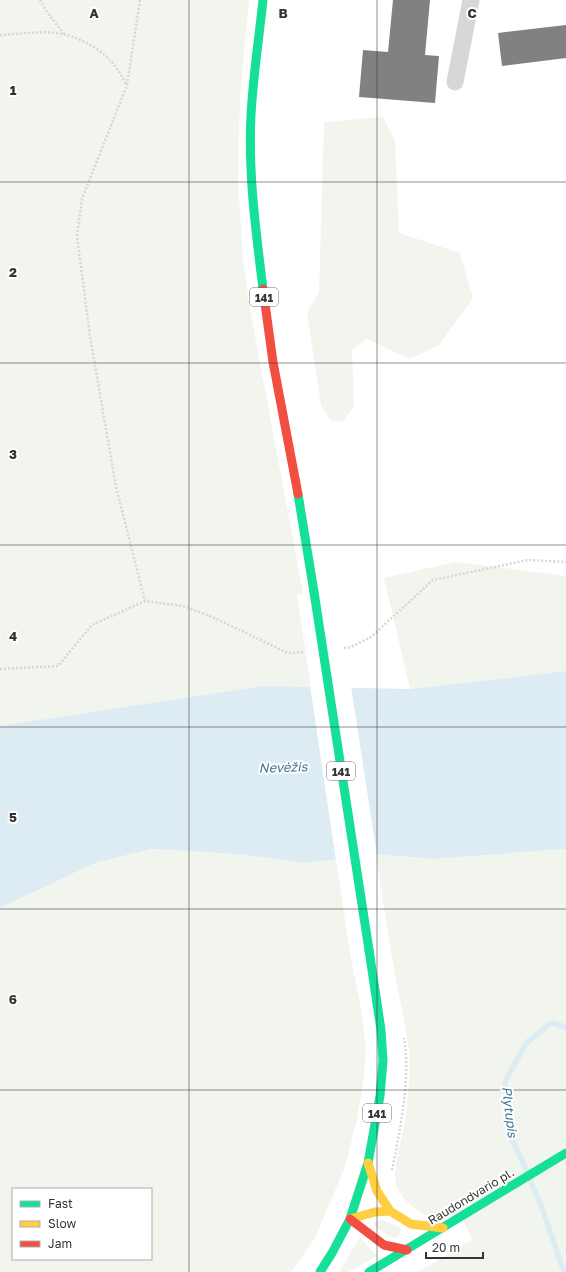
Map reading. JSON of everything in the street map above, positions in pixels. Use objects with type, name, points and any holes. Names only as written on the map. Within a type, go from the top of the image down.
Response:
[{"type":"main road","name":"141","points":[[264,0],[256,62],[252,116],[251,164],[254,216],[272,362],[295,474],[314,592],[381,1030],[383,1061],[380,1096],[368,1163],[350,1219],[320,1272]]},
{"type":"main road","name":"Raudondvario pl.","points":[[369,1272],[566,1153]]},
{"type":"main road","points":[[368,1163],[377,1191],[390,1211],[411,1224],[443,1228]]},
{"type":"main road","points":[[350,1219],[375,1212],[390,1211]]},
{"type":"main road","points":[[350,1219],[384,1245],[407,1250]]},
{"type":"street","points":[[456,82],[471,0]]},
{"type":"path","points":[[40,0],[47,12],[65,34]]},
{"type":"path","points":[[140,0],[127,85],[82,199],[77,236],[90,336],[116,487],[145,601]]},
{"type":"path","points":[[0,35],[46,32],[65,34],[92,47],[110,60],[119,71],[127,85]]},
{"type":"path","points":[[343,648],[351,647],[371,637],[433,580],[528,560],[566,562]]},
{"type":"path","points":[[0,669],[58,666],[92,625],[145,601],[183,606],[210,616],[288,654],[304,652]]},
{"type":"shaded area","points":[[0,0],[249,0],[240,97],[238,182],[243,259],[249,304],[303,593],[297,595],[311,687],[263,686],[0,726]]},
{"type":"shaded area","points":[[383,117],[395,141],[399,233],[460,253],[473,298],[439,345],[410,359],[367,339],[352,350],[354,406],[343,422],[331,421],[321,406],[307,312],[319,292],[324,122]]},
{"type":"shaded area","points":[[456,562],[566,576],[566,671],[410,689],[384,578]]},
{"type":"shaded area","points":[[151,849],[237,854],[306,863],[336,859],[350,953],[362,1014],[366,1049],[363,1084],[356,1123],[345,1167],[315,1238],[291,1272],[0,1272],[0,908],[95,863]]},
{"type":"shaded area","points":[[566,849],[566,1272],[418,1272],[472,1240],[457,1205],[445,1215],[429,1217],[419,1212],[405,1200],[396,1186],[395,1174],[397,1157],[405,1121],[409,1082],[409,1048],[390,947],[376,854],[432,859]]},
{"type":"shaded area","points":[[383,1220],[401,1228],[398,1238],[390,1237],[374,1226],[374,1222]]},
{"type":"shaded area","points":[[360,1237],[377,1256],[348,1272],[339,1272]]},
{"type":"water","name":"Nevėžis","points":[[566,671],[566,849],[432,859],[376,854],[306,863],[237,854],[151,849],[95,863],[0,908],[0,726],[263,686],[410,689]]},
{"type":"pier","points":[[310,685],[351,686],[377,856],[336,861]]},
{"type":"building","points":[[393,0],[430,0],[425,55],[439,56],[435,103],[359,97],[363,50],[388,52]]},
{"type":"building","points":[[566,25],[566,58],[502,66],[498,33]]},
{"type":"waterway","name":"Plytupis","points":[[527,1172],[512,1139],[505,1082],[526,1043],[551,1023],[566,1027]]},
{"type":"waterway","name":"Plytupis","points":[[530,1180],[542,1208],[564,1272]]},
{"type":"traffic: fast","points":[[263,0],[253,86],[250,137],[253,203],[263,289]]},
{"type":"traffic: fast","points":[[298,494],[314,592]]},
{"type":"traffic: fast","points":[[314,592],[369,950]]},
{"type":"traffic: fast","points":[[320,1272],[350,1219],[368,1163],[380,1096],[383,1061],[381,1030],[369,950]]},
{"type":"traffic: fast","points":[[369,1272],[566,1153]]},
{"type":"traffic: slow","points":[[368,1163],[377,1191],[390,1211],[411,1224],[443,1228]]},
{"type":"traffic: slow","points":[[350,1219],[375,1212],[390,1211]]},
{"type":"traffic: jam","points":[[263,289],[273,362],[298,494]]},
{"type":"traffic: jam","points":[[350,1219],[384,1245],[407,1250]]}]
